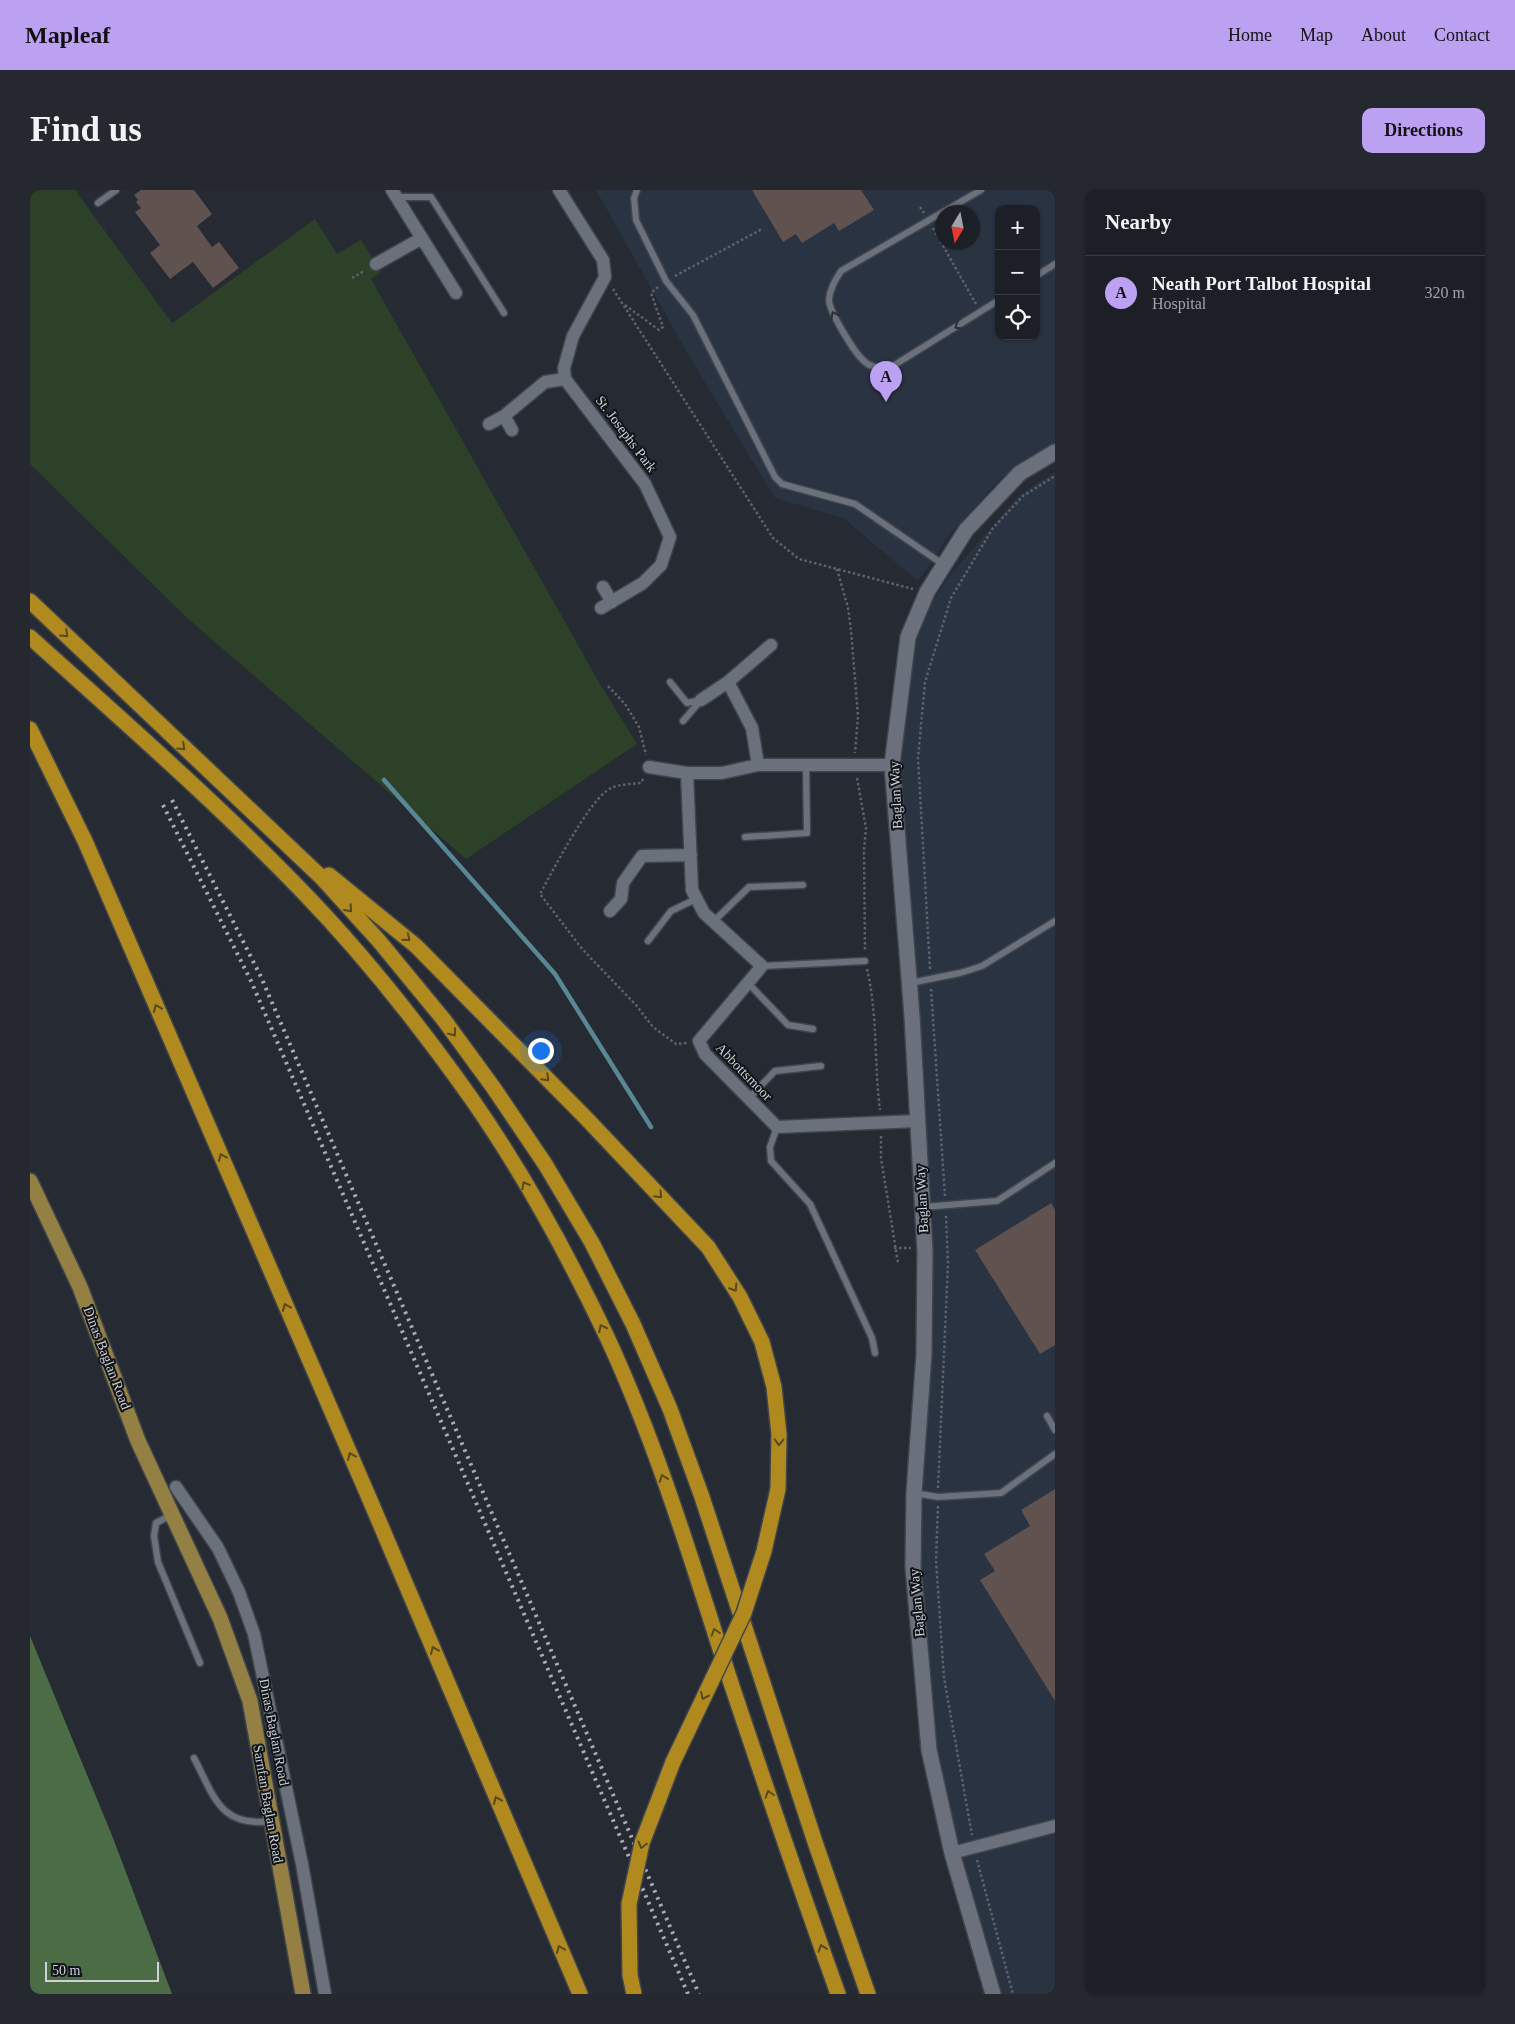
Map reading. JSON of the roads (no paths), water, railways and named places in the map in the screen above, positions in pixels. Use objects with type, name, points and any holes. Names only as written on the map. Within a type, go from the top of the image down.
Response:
[{"type":"highway","points":[[30,601],[321,877],[379,941],[444,1020],[493,1087],[545,1164],[592,1243],[634,1324],[670,1408],[702,1497],[816,1845],[868,1994]]},
{"type":"highway","points":[[30,637],[245,835],[310,900],[361,956],[423,1034],[472,1100],[521,1176],[566,1257],[607,1338],[642,1420],[673,1506],[788,1854],[838,1994]]},
{"type":"highway","points":[[30,729],[97,868],[366,1491],[580,1994]]},
{"type":"highway","points":[[260,819],[416,946],[585,1117],[708,1247],[740,1297],[762,1342],[774,1387],[779,1434],[778,1489],[764,1551],[744,1613],[673,1762],[642,1843],[629,1904],[630,1975],[634,1994]]},
{"type":"main road","name":"Dinas Baglan Road","points":[[30,1181],[80,1287],[138,1441],[220,1618]]},
{"type":"main road","name":"Sarnfan Baglan Road","points":[[220,1618],[250,1700],[303,1994]]},
{"type":"street","points":[[489,424],[504,416],[545,382],[565,379],[564,368],[573,336],[605,277],[603,260],[559,190]]},
{"type":"street","points":[[394,193],[456,293]]},
{"type":"street","points":[[376,264],[422,238]]},
{"type":"street","name":"St. Josephs Park","points":[[565,379],[645,484],[670,537],[661,565],[643,583],[607,605],[602,587]]},
{"type":"street","points":[[504,416],[512,430]]},
{"type":"street","name":"Baglan Way","points":[[993,1994],[952,1853],[929,1750],[913,1567],[914,1493],[924,1354],[925,1252],[910,983],[892,765],[908,637],[927,592],[966,530],[1020,473],[1055,452]]},
{"type":"street","points":[[701,700],[728,682],[771,645]]},
{"type":"street","points":[[728,682],[752,728],[758,765]]},
{"type":"street","points":[[649,767],[687,772],[722,773],[758,765],[892,765]]},
{"type":"street","points":[[687,772],[692,890],[704,913],[762,966]]},
{"type":"street","points":[[610,911],[621,899],[623,883],[642,856],[691,855]]},
{"type":"street","name":"Abbottsmoor","points":[[762,966],[699,1041],[705,1054],[777,1127]]},
{"type":"street","points":[[777,1127],[917,1121]]},
{"type":"street","name":"Dinas Baglan Road","points":[[176,1487],[218,1548],[239,1592],[254,1634],[302,1864],[325,1994]]},
{"type":"street","points":[[952,1853],[1055,1826]]},
{"type":"lane","points":[[98,203],[116,190]]},
{"type":"lane","points":[[638,190],[634,198],[636,220],[666,281],[693,315],[775,477],[782,484],[855,504],[944,565]]},
{"type":"lane","points":[[981,190],[841,272],[832,286],[829,301],[831,312],[863,361],[876,368],[888,369],[995,303]]},
{"type":"lane","points":[[394,193],[431,197],[504,313]]},
{"type":"lane","points":[[1040,273],[1055,264]]},
{"type":"lane","points":[[670,682],[687,703],[701,700]]},
{"type":"lane","points":[[683,721],[701,700]]},
{"type":"lane","points":[[744,837],[807,833],[806,765]]},
{"type":"lane","points":[[714,921],[748,887],[803,885]]},
{"type":"lane","points":[[648,941],[671,910],[696,898]]},
{"type":"lane","points":[[910,983],[960,973],[982,966],[1055,922]]},
{"type":"lane","points":[[762,966],[865,961]]},
{"type":"lane","points":[[748,983],[788,1025],[813,1029]]},
{"type":"lane","points":[[749,1098],[775,1071],[821,1066]]},
{"type":"lane","points":[[777,1127],[770,1147],[771,1161],[810,1204],[872,1338],[874,1353]]},
{"type":"lane","points":[[923,1207],[997,1201],[1055,1163]]},
{"type":"lane","points":[[1047,1416],[1055,1430]]},
{"type":"lane","points":[[914,1493],[938,1498],[1000,1493],[1055,1454]]},
{"type":"lane","points":[[172,1514],[156,1523],[154,1536],[158,1562],[200,1663]]},
{"type":"lane","points":[[194,1758],[219,1804],[226,1812],[233,1817],[247,1822],[271,1821]]},
{"type":"waterway","points":[[384,780],[555,974],[651,1127]]},
{"type":"railway","points":[[172,800],[261,977],[699,1994]]},
{"type":"railway","points":[[163,805],[251,981],[688,1994]]},
{"type":"place","name":"Neath Port Talbot Hospital","points":[[886,402]]}]
